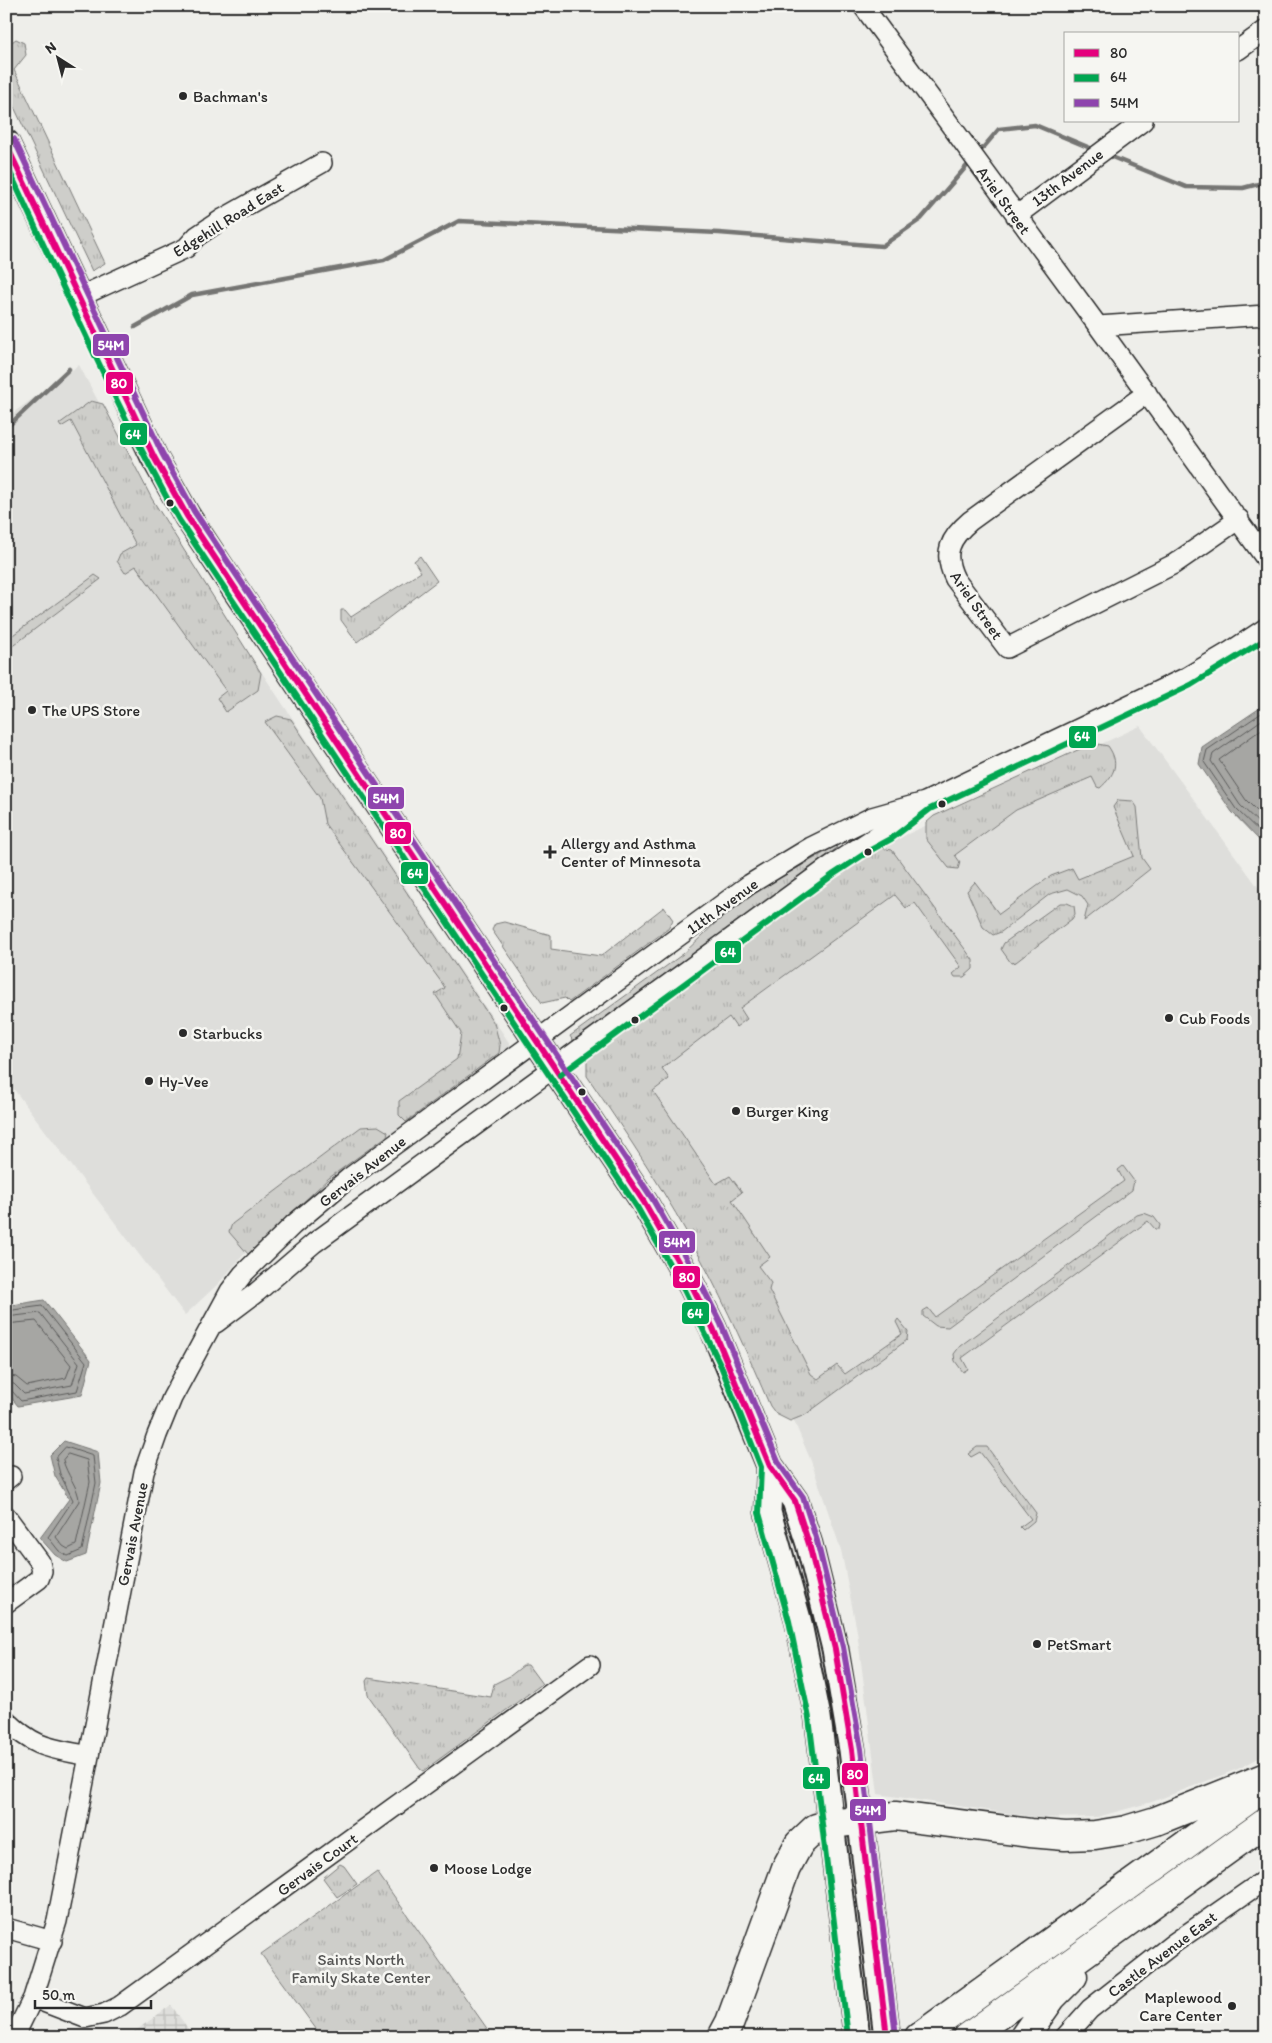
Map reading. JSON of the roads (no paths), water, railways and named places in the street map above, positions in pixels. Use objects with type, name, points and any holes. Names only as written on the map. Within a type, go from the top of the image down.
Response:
[{"type":"highway","points":[[722,2037],[730,2022],[786,1868],[799,1844],[816,1828],[861,1819],[895,1816],[1030,1833],[1064,1836],[1095,1835],[1126,1830],[1156,1821],[1266,1777]]},
{"type":"highway","points":[[923,2034],[1266,1787]]},
{"type":"highway","points":[[968,2037],[1266,1822]]},
{"type":"highway","points":[[1024,2037],[1052,1997],[1157,1900]]},
{"type":"main road","points":[[6,143],[154,457],[187,516],[644,1202],[692,1286],[729,1362],[770,1466],[795,1501],[820,1581],[841,1683],[861,1819],[887,2037]]},
{"type":"main road","points":[[770,1466],[768,1512],[790,1583],[818,1717],[857,2037]]},
{"type":"street","name":"Ariel Street","points":[[863,6],[1239,519],[1266,559]]},
{"type":"street","points":[[1240,49],[1266,30]]},
{"type":"street","name":"13th Avenue","points":[[1016,216],[1142,122]]},
{"type":"street","name":"Edgehill Road East","points":[[78,296],[186,248],[197,236],[224,218],[322,163]]},
{"type":"street","points":[[1098,326],[1266,315]]},
{"type":"street","name":"Ariel Street","points":[[1147,393],[970,521],[958,532],[948,556],[950,568],[955,579],[1007,648],[1174,564],[1239,519]]},
{"type":"street","name":"11th Avenue","points":[[536,1041],[750,884],[811,847],[872,817],[925,802],[1187,677],[1266,628]]},
{"type":"street","name":"11th Avenue","points":[[555,1068],[829,867],[865,842],[886,832],[925,802]]},
{"type":"street","name":"Gervais Avenue","points":[[14,2037],[33,1998],[52,1941],[62,1902],[144,1472],[172,1398],[230,1292],[243,1274],[293,1225],[349,1178],[536,1041]]},
{"type":"street","name":"Gervais Avenue","points":[[213,1326],[257,1292],[314,1243],[555,1068]]},
{"type":"street","points":[[6,1516],[40,1562],[42,1571],[39,1579],[6,1604]]},
{"type":"street","name":"Gervais Court","points":[[33,1998],[85,2018],[104,2014],[120,2006],[590,1665]]},
{"type":"street","points":[[6,1720],[21,1734],[40,1746],[89,1756]]},
{"type":"street","name":"Castle Avenue East","points":[[1065,2037],[1090,2009],[1174,1943],[1266,1879]]},
{"type":"street","points":[[6,1928],[52,1941]]},
{"type":"water","points":[[1266,704],[1266,843],[1262,843],[1232,812],[1199,764],[1202,747]]},
{"type":"water","points":[[44,1300],[91,1360],[82,1395],[18,1406],[6,1391],[6,1306]]},
{"type":"water","points":[[64,1441],[98,1452],[101,1483],[86,1555],[67,1562],[55,1555],[40,1538],[69,1499],[55,1476],[50,1455]]},
{"type":"waterway","points":[[977,155],[999,129],[1035,125],[1095,150]]},
{"type":"waterway","points":[[1107,155],[1186,187],[1243,188],[1266,182]]},
{"type":"waterway","points":[[135,327],[192,295],[384,260],[459,221],[719,233],[882,246],[921,219],[972,160]]},
{"type":"waterway","points":[[6,428],[69,369]]},
{"type":"place","name":"Bachman's","points":[[183,96]]},
{"type":"place","name":"The UPS Store","points":[[32,710]]},
{"type":"place","name":"Allergy and Asthma Center of Minnesota","points":[[550,852]]},
{"type":"place","name":"Cub Foods","points":[[1169,1018]]},
{"type":"place","name":"Starbucks","points":[[183,1033]]},
{"type":"place","name":"Hy-Vee","points":[[149,1081]]},
{"type":"place","name":"Burger King","points":[[736,1111]]},
{"type":"place","name":"PetSmart","points":[[1037,1644]]},
{"type":"place","name":"Moose Lodge","points":[[434,1868]]},
{"type":"place","name":"Maplewood Care Center","points":[[1232,2006]]},
{"type":"park label","name":"Saints North Family Skate Center","points":[[361,1968]]}]
